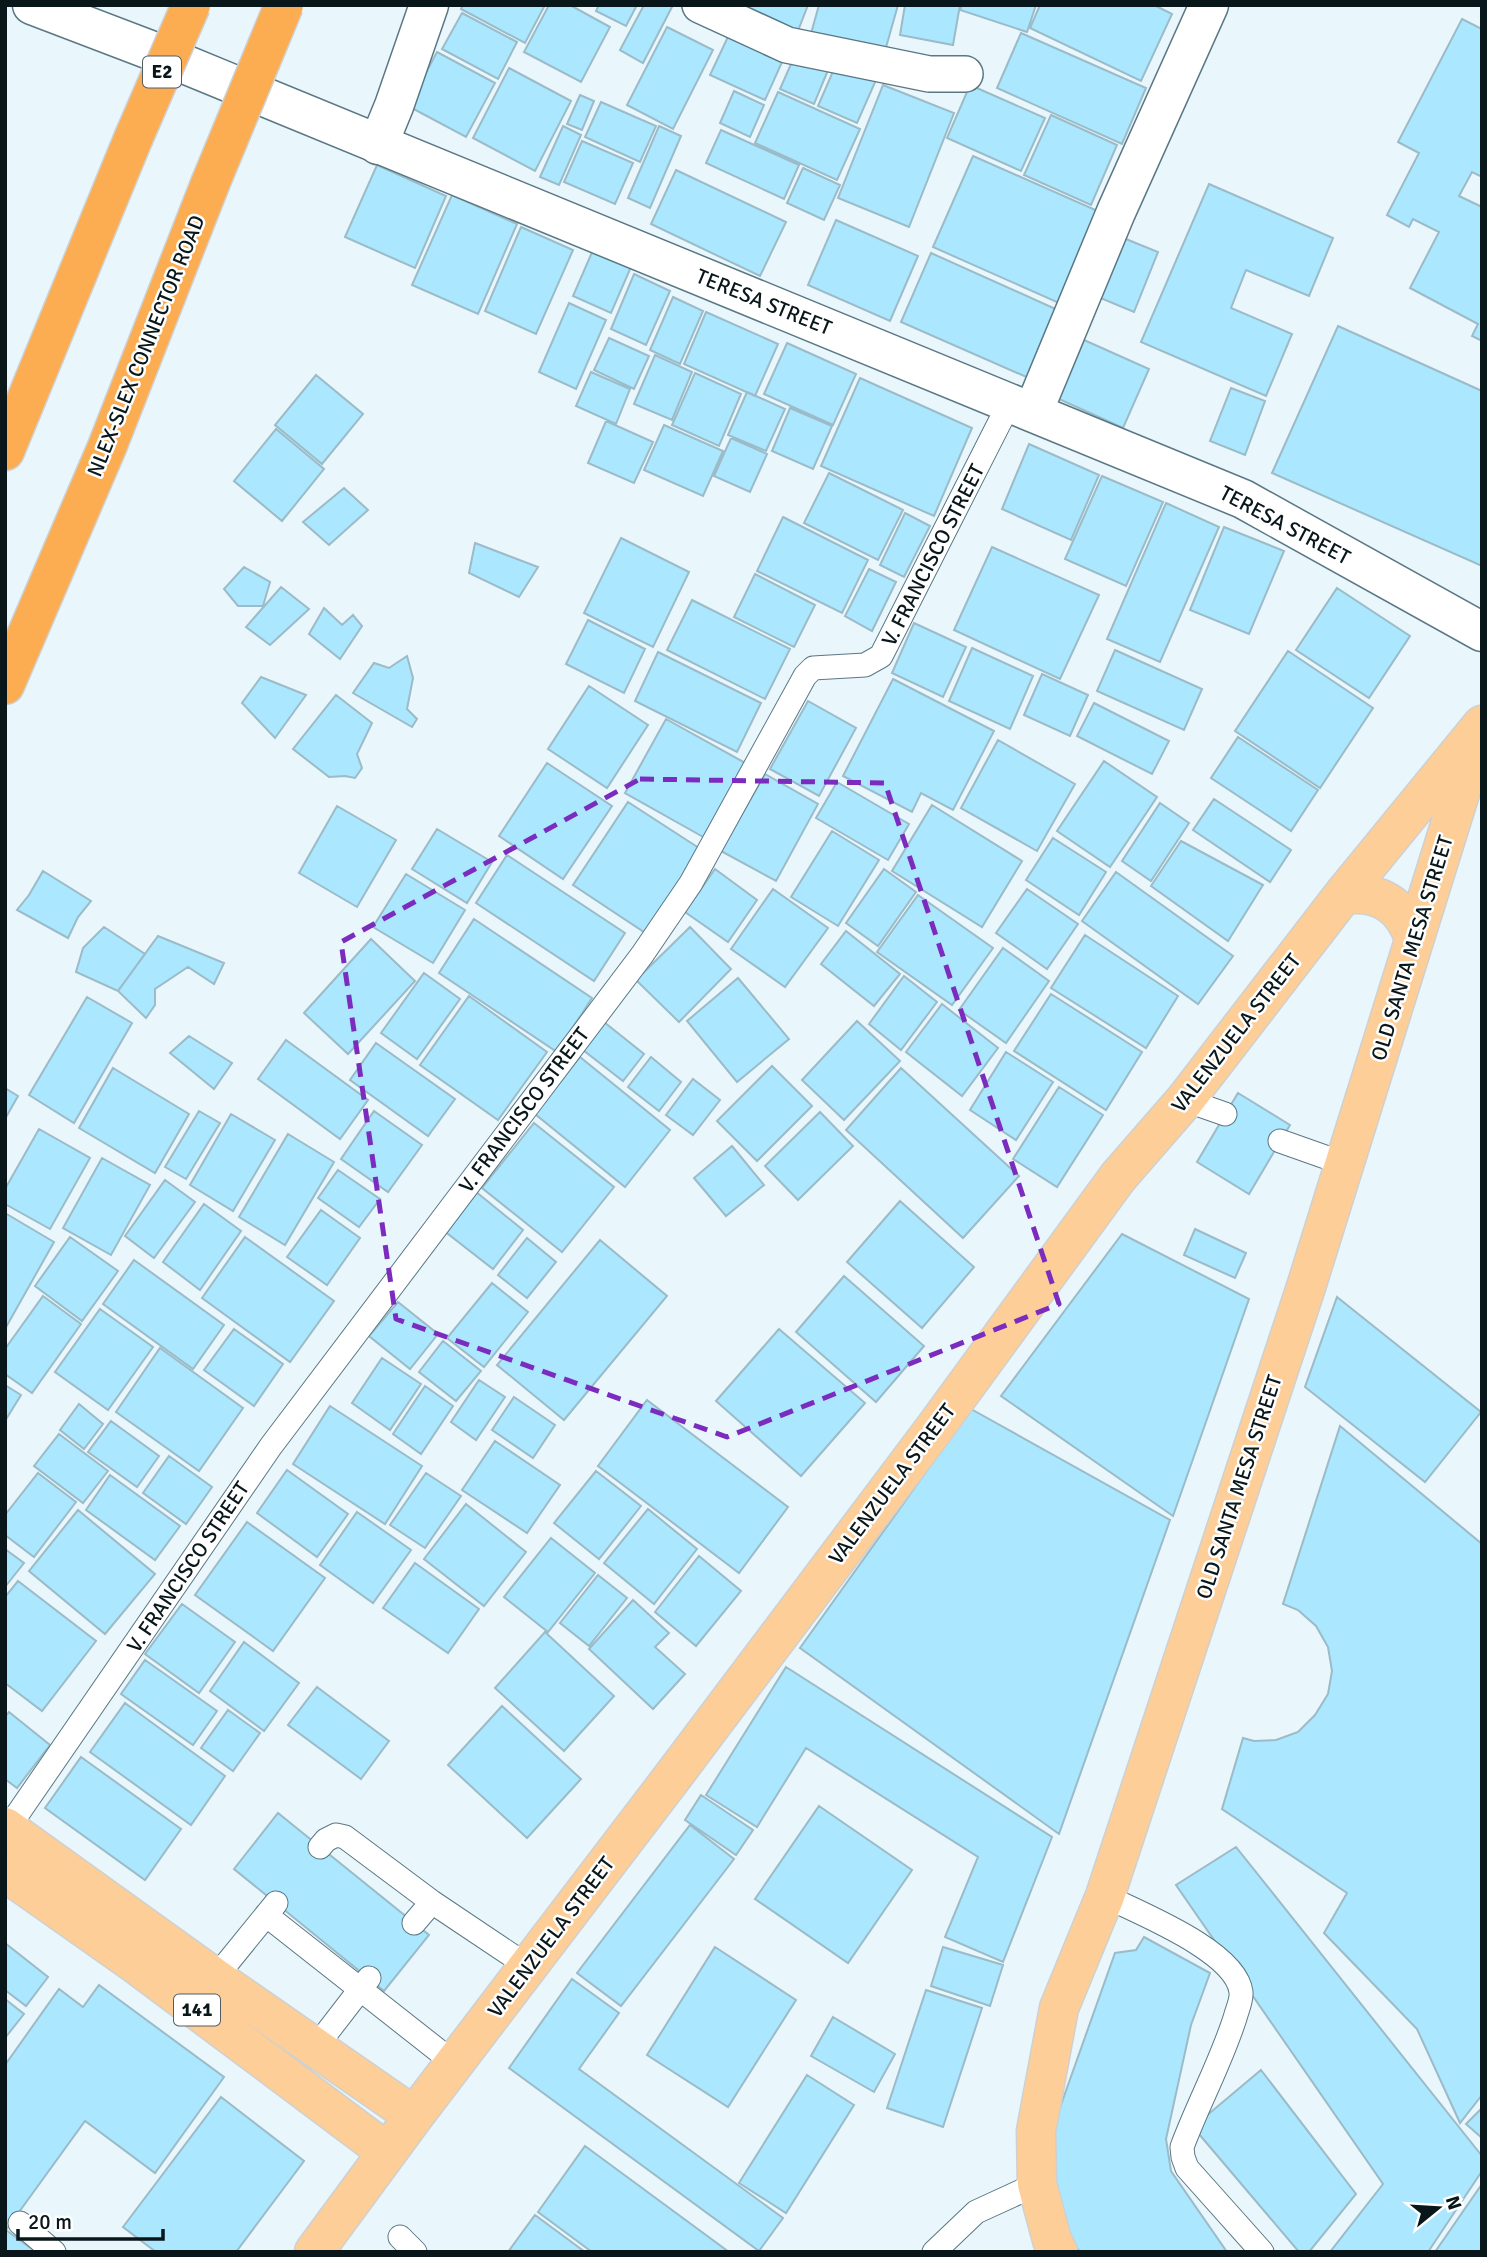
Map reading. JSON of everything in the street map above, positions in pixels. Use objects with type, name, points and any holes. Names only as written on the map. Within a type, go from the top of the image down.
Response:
[{"type":"highway","name":"E2","points":[[5,451],[191,5]]},
{"type":"highway","name":"NLEX-SLEX CONNECTOR ROAD","points":[[5,685],[107,447],[210,184],[284,5]]},
{"type":"main road","name":"VALENZUELA STREET","points":[[314,2252],[934,1429],[1118,1177],[1185,1100],[1343,895],[1482,725]]},
{"type":"main road","name":"OLD SANTA MESA STREET","points":[[1058,2252],[1052,2240],[1037,2185],[1035,2131],[1059,2008],[1105,1896],[1345,1164],[1482,725]]},
{"type":"main road","points":[[1343,895],[1367,894],[1388,902],[1405,918],[1414,939]]},
{"type":"main road","name":"141","points":[[6,1828],[314,2048],[414,2116]]},
{"type":"main road","name":"141","points":[[5,1872],[137,1965],[387,2152]]},
{"type":"street","name":"TERESA STREET","points":[[32,5],[150,50],[1242,499],[1482,632]]},
{"type":"street","points":[[378,145],[429,5]]},
{"type":"street","points":[[700,5],[787,45],[929,74],[965,74]]},
{"type":"street","name":"V. FRANCISCO STREET","points":[[1022,407],[1116,212],[1209,5]]},
{"type":"lane","name":"V. FRANCISCO STREET","points":[[6,1828],[271,1446],[642,954],[691,883],[805,676],[813,668],[865,665],[881,656],[1022,407]]},
{"type":"lane","points":[[1185,1100],[1225,1114]]},
{"type":"lane","points":[[1280,1141],[1345,1164]]},
{"type":"lane","points":[[320,1847],[336,1835],[345,1837],[432,1902],[529,1967]]},
{"type":"lane","points":[[1105,1896],[1205,1947],[1230,1969],[1238,1981],[1242,1995],[1230,2032],[1182,2147],[1187,2168],[1262,2252]]},
{"type":"lane","points":[[414,1923],[432,1902]]},
{"type":"lane","points":[[215,1978],[271,1909],[365,1983],[454,2063]]},
{"type":"lane","points":[[314,2048],[365,1983]]},
{"type":"lane","points":[[934,2252],[976,2212],[1037,2185]]},
{"type":"lane","points":[[20,2223],[54,2252]]},
{"type":"highlighted area","points":[[640,779],[885,783],[1059,1304],[727,1437],[396,1319],[341,942]]},
{"type":"building","points":[[463,5],[545,5],[525,43],[461,9]]},
{"type":"building","points":[[549,5],[570,5],[610,27],[581,82],[524,52]]},
{"type":"building","points":[[599,5],[637,5],[626,26],[596,11]]},
{"type":"building","points":[[644,5],[673,5],[643,63],[620,50]]},
{"type":"building","points":[[749,5],[808,5],[794,41],[743,21]]},
{"type":"building","points":[[819,5],[898,5],[883,58],[810,37]]},
{"type":"building","points":[[905,5],[960,5],[953,45],[900,35]]},
{"type":"building","points":[[962,5],[1036,5],[1027,32],[960,10]]},
{"type":"building","points":[[1040,5],[1154,5],[1172,14],[1141,81],[1030,28]]},
{"type":"building","points":[[462,13],[517,42],[498,79],[442,49]]},
{"type":"building","points":[[1462,19],[1482,29],[1482,177],[1472,172],[1459,196],[1482,207],[1482,341],[1472,336],[1478,324],[1410,288],[1439,232],[1413,219],[1409,227],[1387,215],[1419,153],[1398,142]]},
{"type":"building","points":[[733,26],[787,51],[765,100],[710,75]]},
{"type":"building","points":[[667,27],[713,50],[673,129],[627,105]]},
{"type":"building","points":[[1021,33],[1146,88],[1122,144],[997,88]]},
{"type":"building","points":[[798,48],[831,63],[814,104],[780,89]]},
{"type":"building","points":[[437,52],[495,83],[466,137],[408,106]]},
{"type":"building","points":[[837,62],[876,80],[857,123],[818,106]]},
{"type":"building","points":[[509,68],[571,101],[535,171],[473,138]]},
{"type":"building","points":[[883,85],[954,113],[909,227],[838,198]]},
{"type":"building","points":[[970,85],[1045,118],[1021,171],[947,138]]},
{"type":"building","points":[[734,91],[764,105],[750,137],[720,123]]},
{"type":"building","points":[[778,92],[860,129],[837,180],[755,143]]},
{"type":"building","points":[[580,95],[594,101],[582,130],[567,124]]},
{"type":"building","points":[[601,102],[656,126],[640,162],[585,137]]},
{"type":"building","points":[[1051,115],[1117,145],[1091,205],[1024,175]]},
{"type":"building","points":[[563,126],[581,135],[559,185],[540,177]]},
{"type":"building","points":[[659,126],[681,136],[650,208],[628,198]]},
{"type":"building","points":[[721,130],[799,165],[784,199],[706,163]]},
{"type":"building","points":[[582,141],[633,163],[615,204],[564,182]]},
{"type":"building","points":[[973,156],[1100,212],[1059,303],[933,247]]},
{"type":"building","points":[[377,165],[446,196],[415,268],[345,237]]},
{"type":"building","points":[[803,168],[840,185],[824,220],[787,203]]},
{"type":"building","points":[[676,170],[786,222],[760,276],[651,224]]},
{"type":"building","points":[[1209,184],[1333,238],[1309,296],[1246,270],[1231,308],[1292,334],[1266,396],[1141,342]]},
{"type":"building","points":[[452,195],[517,224],[478,314],[412,285]]},
{"type":"building","points":[[836,220],[918,256],[890,321],[808,285]]},
{"type":"building","points":[[521,227],[573,250],[536,334],[485,311]]},
{"type":"building","points":[[1121,237],[1158,252],[1134,312],[1098,297]]},
{"type":"building","points":[[593,250],[631,267],[611,313],[573,296]]},
{"type":"building","points":[[931,253],[1060,311],[1031,379],[901,322]]},
{"type":"building","points":[[634,274],[670,291],[646,345],[611,329]]},
{"type":"building","points":[[673,297],[703,311],[680,364],[650,350]]},
{"type":"building","points":[[569,303],[606,320],[576,389],[539,372]]},
{"type":"building","points":[[706,312],[778,344],[755,396],[684,364]]},
{"type":"building","points":[[1338,326],[1482,391],[1482,566],[1272,473]]},
{"type":"building","points":[[609,338],[649,356],[634,389],[594,370]]},
{"type":"building","points":[[1084,340],[1149,369],[1123,428],[1059,399]]},
{"type":"building","points":[[787,343],[856,374],[833,425],[764,394]]},
{"type":"building","points":[[655,355],[692,372],[672,420],[634,404]]},
{"type":"building","points":[[591,372],[630,389],[616,424],[576,406]]},
{"type":"building","points":[[695,373],[741,394],[719,446],[672,425]]},
{"type":"building","points":[[316,375],[363,414],[322,464],[275,425]]},
{"type":"building","points":[[860,378],[972,428],[934,516],[821,466]]},
{"type":"building","points":[[1231,388],[1265,401],[1245,455],[1210,441]]},
{"type":"building","points":[[747,392],[785,409],[766,451],[728,435]]},
{"type":"building","points":[[790,408],[832,426],[813,469],[772,451]]},
{"type":"building","points":[[606,421],[653,442],[634,483],[588,463]]},
{"type":"building","points":[[664,425],[723,451],[703,496],[644,470]]},
{"type":"building","points":[[276,429],[324,469],[282,521],[234,481]]},
{"type":"building","points":[[731,438],[767,454],[750,492],[714,476]]},
{"type":"building","points":[[1029,444],[1099,475],[1071,540],[1002,509]]},
{"type":"building","points":[[829,473],[903,510],[878,560],[804,523]]},
{"type":"building","points":[[1102,476],[1163,502],[1126,586],[1065,559]]},
{"type":"building","points":[[344,488],[368,510],[329,545],[303,522]]},
{"type":"building","points":[[1166,503],[1219,527],[1160,662],[1107,639]]},
{"type":"building","points":[[905,513],[930,526],[904,577],[880,565]]},
{"type":"building","points":[[783,517],[868,560],[842,613],[757,571]]},
{"type":"building","points":[[1224,527],[1284,551],[1249,634],[1190,610]]},
{"type":"building","points":[[621,538],[689,572],[653,647],[584,613]]},
{"type":"building","points":[[475,543],[538,567],[519,597],[469,573]]},
{"type":"building","points":[[992,547],[1099,595],[1060,679],[954,630]]},
{"type":"building","points":[[244,567],[270,582],[263,606],[238,606],[224,589]]},
{"type":"building","points":[[869,569],[896,582],[872,631],[845,616]]},
{"type":"building","points":[[755,574],[815,605],[794,647],[734,617]]},
{"type":"building","points":[[281,587],[309,609],[270,645],[246,627]]},
{"type":"building","points":[[1337,588],[1410,636],[1369,698],[1296,650]]},
{"type":"building","points":[[692,600],[790,649],[765,699],[667,650]]},
{"type":"building","points":[[324,608],[342,625],[353,615],[362,626],[340,659],[309,634]]},
{"type":"building","points":[[588,620],[645,649],[624,693],[566,664]]},
{"type":"building","points":[[914,623],[966,647],[943,697],[892,673]]},
{"type":"building","points":[[972,648],[1033,676],[1010,729],[949,701]]},
{"type":"building","points":[[1115,650],[1202,689],[1184,730],[1097,691]]},
{"type":"building","points":[[1288,651],[1373,708],[1320,788],[1235,731]]},
{"type":"building","points":[[658,652],[761,703],[737,752],[635,701]]},
{"type":"building","points":[[407,656],[413,678],[407,709],[417,719],[412,727],[353,693],[374,663],[389,668]]},
{"type":"building","points":[[1042,674],[1088,695],[1070,736],[1024,715]]},
{"type":"building","points":[[261,677],[306,695],[275,738],[242,703]]},
{"type":"building","points":[[893,679],[994,731],[953,810],[921,793],[912,812],[843,776]]},
{"type":"building","points":[[589,686],[648,725],[607,788],[548,749]]},
{"type":"building","points":[[336,695],[372,723],[357,754],[362,768],[355,778],[329,777],[293,749]]},
{"type":"building","points":[[808,701],[856,728],[819,796],[770,769]]},
{"type":"building","points":[[1094,703],[1169,741],[1152,774],[1077,736]]},
{"type":"building","points":[[666,719],[747,764],[705,838],[625,793]]},
{"type":"building","points":[[1238,737],[1318,790],[1291,831],[1211,778]]},
{"type":"building","points":[[998,740],[1075,784],[1037,851],[961,808]]},
{"type":"building","points":[[1104,761],[1157,797],[1110,867],[1057,831]]},
{"type":"building","points":[[547,763],[612,806],[563,879],[499,836]]},
{"type":"building","points":[[765,774],[818,804],[776,881],[721,851]]},
{"type":"building","points":[[837,782],[909,824],[888,860],[816,818]]},
{"type":"building","points":[[1214,799],[1291,850],[1270,882],[1193,830]]},
{"type":"building","points":[[628,802],[702,850],[647,934],[573,885]]},
{"type":"building","points":[[1160,803],[1189,823],[1151,881],[1122,861]]},
{"type":"building","points":[[932,805],[1022,861],[982,927],[892,871]]},
{"type":"building","points":[[337,806],[396,840],[357,907],[299,873]]},
{"type":"building","points":[[437,829],[492,862],[467,903],[412,869]]},
{"type":"building","points":[[832,831],[879,860],[838,926],[791,897]]},
{"type":"building","points":[[1053,838],[1106,872],[1079,915],[1026,880]]},
{"type":"building","points":[[1181,841],[1263,885],[1228,941],[1151,886]]},
{"type":"building","points":[[507,855],[625,933],[594,981],[476,903]]},
{"type":"building","points":[[715,869],[757,900],[728,942],[685,912]]},
{"type":"building","points":[[884,869],[916,892],[878,946],[846,923]]},
{"type":"building","points":[[43,871],[91,901],[78,917],[68,938],[17,910]]},
{"type":"building","points":[[1116,872],[1233,956],[1198,1004],[1082,921]]},
{"type":"building","points":[[406,874],[465,910],[433,963],[373,927]]},
{"type":"building","points":[[773,889],[828,928],[785,987],[731,949]]},
{"type":"building","points":[[1027,889],[1078,924],[1047,969],[996,933]]},
{"type":"building","points":[[918,895],[993,948],[952,1005],[877,952]]},
{"type":"building","points":[[474,919],[592,998],[557,1052],[439,973]]},
{"type":"building","points":[[104,927],[145,954],[118,991],[76,972],[83,948]]},
{"type":"building","points":[[690,927],[731,969],[679,1022],[636,980]]},
{"type":"building","points":[[846,931],[900,974],[874,1006],[821,964]]},
{"type":"building","points":[[1085,935],[1178,996],[1146,1048],[1051,988]]},
{"type":"building","points":[[158,936],[224,963],[214,984],[188,967],[155,989],[155,1005],[146,1018],[118,991]]},
{"type":"building","points":[[371,939],[415,981],[348,1054],[304,1013]]},
{"type":"building","points":[[1003,948],[1049,981],[1006,1043],[959,1010]]},
{"type":"building","points":[[424,973],[460,999],[417,1059],[381,1033]]},
{"type":"building","points":[[904,976],[937,1002],[901,1050],[869,1024]]},
{"type":"building","points":[[738,978],[789,1039],[737,1082],[687,1021]]},
{"type":"building","points":[[1051,994],[1142,1052],[1106,1110],[1014,1051]]},
{"type":"building","points":[[469,996],[547,1052],[498,1120],[420,1065]]},
{"type":"building","points":[[87,997],[132,1023],[74,1123],[29,1095]]},
{"type":"building","points":[[942,1004],[998,1048],[962,1096],[906,1052]]},
{"type":"building","points":[[857,1021],[900,1061],[844,1120],[802,1080]]},
{"type":"building","points":[[604,1022],[644,1054],[623,1081],[583,1050]]},
{"type":"building","points":[[189,1036],[232,1063],[214,1089],[170,1053]]},
{"type":"building","points":[[286,1040],[368,1100],[340,1139],[258,1079]]},
{"type":"building","points":[[376,1043],[455,1099],[428,1136],[350,1080]]},
{"type":"building","points":[[1006,1052],[1053,1082],[1016,1140],[970,1110]]},
{"type":"building","points":[[580,1057],[670,1130],[625,1187],[535,1114]]},
{"type":"building","points":[[651,1057],[681,1082],[659,1111],[628,1087]]},
{"type":"building","points":[[772,1066],[812,1106],[757,1161],[717,1121]]},
{"type":"building","points":[[113,1068],[189,1114],[155,1173],[79,1128]]},
{"type":"building","points":[[901,1068],[1019,1176],[963,1238],[846,1130]]},
{"type":"building","points":[[693,1079],[720,1100],[693,1135],[666,1115]]},
{"type":"building","points":[[1059,1087],[1103,1115],[1057,1187],[1013,1159]]},
{"type":"building","points":[[5,1088],[18,1096],[5,1119]]},
{"type":"building","points":[[1238,1093],[1290,1125],[1249,1194],[1197,1162]]},
{"type":"building","points":[[199,1111],[220,1123],[186,1179],[165,1167]]},
{"type":"building","points":[[374,1111],[422,1145],[388,1192],[341,1159]]},
{"type":"building","points":[[820,1112],[853,1146],[798,1200],[765,1166]]},
{"type":"building","points":[[231,1114],[275,1140],[233,1211],[190,1185]]},
{"type":"building","points":[[534,1123],[614,1187],[562,1252],[482,1188]]},
{"type":"building","points":[[39,1129],[90,1158],[50,1229],[5,1204],[5,1189]]},
{"type":"building","points":[[288,1134],[334,1162],[285,1245],[239,1217]]},
{"type":"building","points":[[732,1146],[764,1185],[726,1216],[694,1178]]},
{"type":"building","points":[[102,1158],[150,1185],[111,1255],[63,1228]]},
{"type":"building","points":[[338,1170],[380,1199],[359,1227],[318,1198]]},
{"type":"building","points":[[165,1180],[195,1202],[154,1258],[125,1236]]},
{"type":"building","points":[[475,1191],[523,1230],[493,1269],[443,1230]]},
{"type":"building","points":[[900,1201],[974,1267],[922,1328],[847,1262]]},
{"type":"building","points":[[204,1204],[241,1231],[200,1290],[163,1262]]},
{"type":"building","points":[[321,1210],[360,1238],[327,1285],[287,1257]]},
{"type":"building","points":[[5,1213],[54,1242],[5,1329]]},
{"type":"building","points":[[1195,1229],[1246,1253],[1235,1278],[1184,1255]]},
{"type":"building","points":[[1122,1234],[1249,1299],[1173,1516],[1001,1396]]},
{"type":"building","points":[[70,1237],[118,1271],[82,1321],[35,1286]]},
{"type":"building","points":[[245,1237],[334,1301],[290,1362],[202,1298]]},
{"type":"building","points":[[527,1238],[556,1262],[527,1298],[498,1275]]},
{"type":"building","points":[[600,1240],[667,1296],[564,1420],[497,1365]]},
{"type":"building","points":[[134,1260],[224,1325],[193,1369],[103,1304]]},
{"type":"building","points":[[844,1276],[924,1346],[876,1402],[796,1332]]},
{"type":"building","points":[[492,1283],[528,1312],[484,1367],[447,1338]]},
{"type":"building","points":[[43,1296],[81,1324],[32,1393],[5,1374],[5,1349]]},
{"type":"building","points":[[1337,1297],[1481,1412],[1425,1482],[1305,1387]]},
{"type":"building","points":[[398,1302],[438,1334],[410,1369],[369,1336]]},
{"type":"building","points":[[100,1309],[153,1347],[108,1410],[55,1372]]},
{"type":"building","points":[[234,1329],[283,1364],[254,1406],[204,1370]]},
{"type":"building","points":[[779,1329],[865,1403],[801,1476],[716,1401]]},
{"type":"building","points":[[443,1341],[481,1371],[456,1401],[419,1372]]},
{"type":"building","points":[[160,1348],[243,1408],[199,1471],[116,1412]]},
{"type":"building","points":[[382,1358],[421,1384],[390,1430],[352,1403]]},
{"type":"building","points":[[479,1380],[505,1397],[476,1440],[451,1422]]},
{"type":"building","points":[[5,1385],[21,1395],[5,1421]]},
{"type":"building","points":[[425,1386],[453,1406],[421,1454],[393,1434]]},
{"type":"building","points":[[514,1397],[555,1425],[533,1458],[492,1430]]},
{"type":"building","points":[[647,1400],[788,1507],[739,1573],[598,1466]]},
{"type":"building","points":[[79,1404],[103,1424],[84,1449],[60,1430]]},
{"type":"building","points":[[330,1406],[422,1466],[385,1524],[293,1464]]},
{"type":"building","points":[[971,1409],[1170,1520],[1059,1834],[800,1648]]},
{"type":"building","points":[[111,1421],[159,1456],[137,1487],[88,1452]]},
{"type":"building","points":[[1340,1426],[1482,1544],[1482,2095],[1460,2123],[1417,2029],[1324,1933],[1347,1893],[1222,1809],[1243,1738],[1254,1741],[1276,1740],[1298,1732],[1315,1715],[1328,1694],[1332,1671],[1328,1647],[1316,1626],[1298,1610],[1283,1604]]},
{"type":"building","points":[[59,1434],[108,1471],[83,1503],[34,1466]]},
{"type":"building","points":[[495,1441],[560,1485],[527,1533],[462,1490]]},
{"type":"building","points":[[169,1456],[212,1487],[186,1524],[143,1493]]},
{"type":"building","points":[[287,1470],[348,1514],[317,1557],[257,1513]]},
{"type":"building","points":[[596,1471],[641,1506],[599,1559],[554,1523]]},
{"type":"building","points":[[38,1473],[76,1502],[34,1557],[5,1535],[5,1515]]},
{"type":"building","points":[[426,1473],[461,1496],[425,1548],[390,1525]]},
{"type":"building","points":[[110,1475],[180,1526],[155,1560],[86,1510]]},
{"type":"building","points":[[466,1504],[526,1552],[484,1606],[424,1559]]},
{"type":"building","points":[[648,1509],[697,1549],[654,1604],[604,1563]]},
{"type":"building","points":[[78,1510],[155,1574],[105,1634],[29,1571]]},
{"type":"building","points":[[357,1512],[411,1550],[373,1603],[320,1565]]},
{"type":"building","points":[[247,1522],[325,1578],[273,1651],[195,1595]]},
{"type":"building","points":[[551,1538],[595,1573],[548,1632],[504,1597]]},
{"type":"building","points":[[5,1549],[24,1563],[5,1587]]},
{"type":"building","points":[[699,1556],[741,1591],[696,1646],[655,1612]]},
{"type":"building","points":[[415,1563],[479,1609],[448,1653],[383,1608]]},
{"type":"building","points":[[598,1575],[627,1598],[589,1646],[560,1623]]},
{"type":"building","points":[[18,1581],[96,1641],[42,1711],[5,1683],[5,1597]]},
{"type":"building","points":[[633,1600],[669,1633],[655,1647],[685,1674],[653,1709],[589,1649]]},
{"type":"building","points":[[182,1604],[235,1642],[199,1693],[145,1654]]},
{"type":"building","points":[[545,1632],[614,1696],[564,1751],[495,1688]]},
{"type":"building","points":[[244,1642],[299,1683],[264,1731],[210,1691]]},
{"type":"building","points":[[145,1660],[217,1711],[193,1745],[121,1694]]},
{"type":"building","points":[[786,1667],[1052,1837],[1003,1962],[945,1937],[978,1857],[806,1748],[757,1827],[706,1795]]},
{"type":"building","points":[[317,1687],[389,1741],[361,1779],[288,1725]]},
{"type":"building","points":[[125,1703],[225,1776],[191,1825],[90,1752]]},
{"type":"building","points":[[502,1706],[581,1779],[527,1838],[448,1765]]},
{"type":"building","points":[[228,1710],[260,1733],[233,1771],[201,1748]]},
{"type":"building","points":[[9,1712],[50,1745],[17,1788],[5,1779],[5,1717]]},
{"type":"building","points":[[81,1757],[181,1829],[145,1880],[45,1808]]},
{"type":"building","points":[[701,1795],[753,1830],[736,1855],[685,1820]]},
{"type":"building","points":[[819,1806],[912,1870],[848,1963],[755,1899]]},
{"type":"building","points":[[278,1813],[429,1935],[384,1991],[234,1869]]},
{"type":"building","points":[[690,1825],[734,1859],[621,2006],[577,1973]]},
{"type":"building","points":[[1236,1847],[1482,2156],[1482,2171],[1428,2252],[1330,2252],[1383,2184],[1176,1885]]},
{"type":"building","points":[[1144,1937],[1210,1973],[1191,2025],[1166,2139],[1171,2171],[1227,2252],[1080,2252],[1053,2219],[1042,2158],[1115,1953],[1136,1950]]},
{"type":"building","points":[[5,1943],[48,1977],[26,2006],[5,1990]]},
{"type":"building","points":[[715,1947],[796,2000],[728,2107],[647,2055]]},
{"type":"building","points":[[943,1947],[1003,1965],[990,2006],[931,1986]]},
{"type":"building","points":[[572,1979],[619,2013],[579,2069],[783,2218],[759,2251],[509,2068]]},
{"type":"building","points":[[99,1985],[224,2077],[155,2173],[85,2121],[6,2230],[36,2252],[5,2252],[5,2065],[59,1989],[83,2007]]},
{"type":"building","points":[[926,1990],[982,2008],[943,2127],[887,2108]]},
{"type":"building","points":[[5,1999],[24,2014],[5,2038]]},
{"type":"building","points":[[833,2017],[895,2054],[874,2092],[811,2056]]},
{"type":"building","points":[[1261,2070],[1356,2194],[1309,2252],[1299,2252],[1193,2127]]},
{"type":"building","points":[[807,2075],[854,2105],[786,2213],[739,2183]]},
{"type":"building","points":[[221,2097],[304,2161],[236,2252],[156,2252],[123,2227]]},
{"type":"building","points":[[1482,2108],[1482,2138],[1466,2124]]},
{"type":"building","points":[[585,2146],[729,2252],[592,2252],[538,2212]]},
{"type":"building","points":[[1482,2184],[1482,2252],[1435,2252]]},
{"type":"building","points":[[535,2215],[585,2252],[508,2252]]}]
